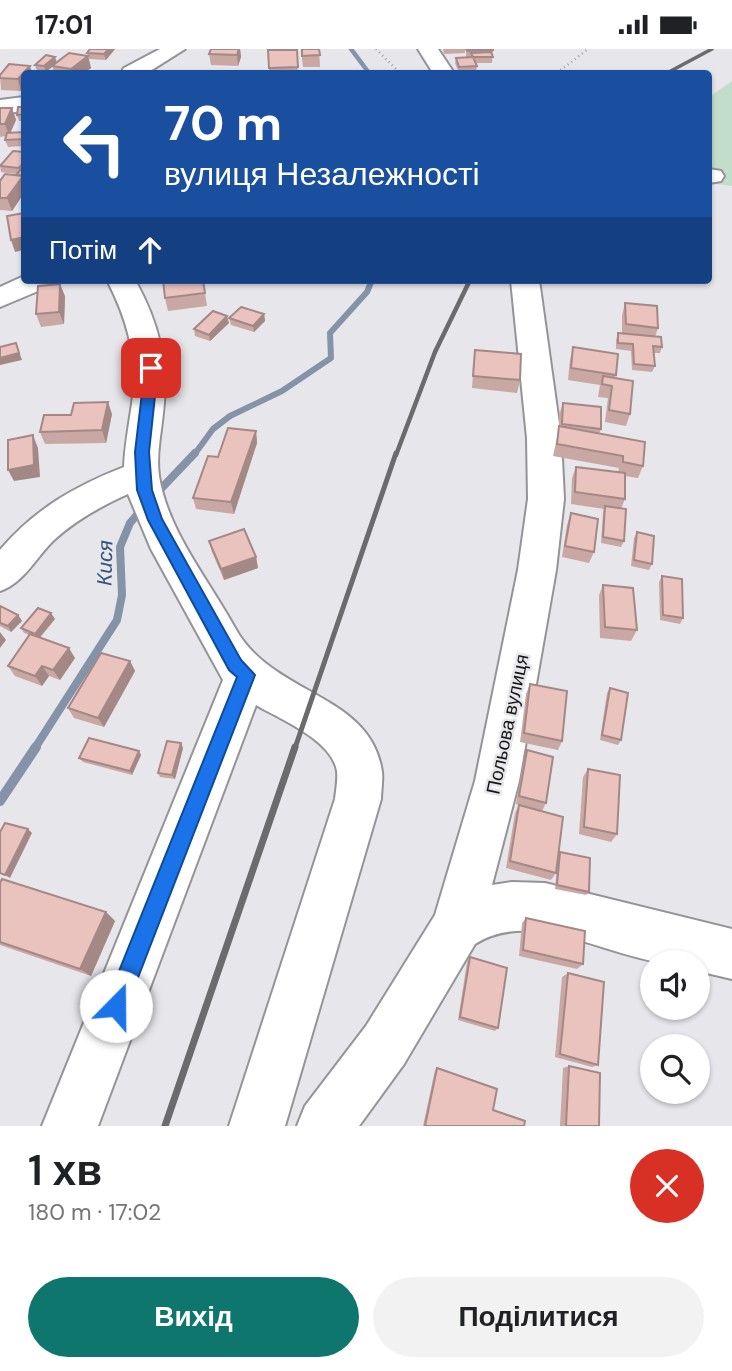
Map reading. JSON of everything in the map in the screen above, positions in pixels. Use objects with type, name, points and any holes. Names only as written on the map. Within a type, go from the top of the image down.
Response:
[{"type":"street","points":[[134,70],[152,49]]},
{"type":"street","points":[[137,70],[175,49]]},
{"type":"street","points":[[428,49],[441,70]]},
{"type":"street","points":[[0,107],[21,104]]},
{"type":"street","points":[[0,298],[31,284]]},
{"type":"street","points":[[123,284],[142,321],[150,351],[147,495],[235,665],[246,675],[315,717],[345,739],[358,757],[362,781],[257,1126]]},
{"type":"street","name":"Польова вулиця","points":[[326,1126],[385,1045],[457,926],[497,781],[542,535],[546,499],[544,438],[525,284]]},
{"type":"street","points":[[0,576],[38,533],[57,517],[95,493],[147,495]]},
{"type":"street","points":[[69,1126],[246,675]]},
{"type":"street","points":[[457,926],[480,912],[512,907],[545,908],[732,954]]},
{"type":"path","points":[[376,49],[397,70]]},
{"type":"path","points":[[560,70],[588,49]]},
{"type":"green space","points":[[732,81],[732,186],[712,183],[712,95]]},
{"type":"building","points":[[90,49],[109,49],[104,54],[87,53]]},
{"type":"building","points":[[211,49],[239,49],[237,55],[209,54]]},
{"type":"building","points":[[302,49],[319,49],[320,55],[302,56]]},
{"type":"building","points":[[466,49],[493,49],[493,50],[467,51]]},
{"type":"building","points":[[268,50],[297,50],[298,67],[269,68]]},
{"type":"building","points":[[491,52],[493,57],[473,57],[471,53]]},
{"type":"building","points":[[69,53],[88,56],[71,69],[52,66]]},
{"type":"building","points":[[46,55],[55,57],[44,66],[35,65]]},
{"type":"building","points":[[473,57],[477,66],[459,67],[456,58]]},
{"type":"building","points":[[9,64],[30,66],[26,70],[21,70],[18,79],[0,78]]},
{"type":"building","points":[[0,108],[12,108],[5,124],[0,124]]},
{"type":"building","points":[[21,132],[21,139],[5,140],[7,133]]},
{"type":"building","points":[[13,151],[21,152],[19,168],[0,166]]},
{"type":"building","points":[[5,174],[21,176],[7,198],[0,198],[0,181]]},
{"type":"building","points":[[21,214],[21,238],[11,240],[7,216]]},
{"type":"building","points":[[60,284],[59,312],[36,314],[38,286]]},
{"type":"building","points":[[163,284],[204,284],[205,293],[165,298]]},
{"type":"building","points":[[625,303],[657,306],[658,328],[626,324]]},
{"type":"building","points":[[241,307],[264,314],[253,326],[229,318]]},
{"type":"building","points":[[213,311],[227,316],[209,335],[194,329]]},
{"type":"building","points":[[618,333],[661,337],[662,347],[653,346],[655,366],[634,364],[633,344],[618,343]]},
{"type":"building","points":[[16,343],[19,353],[0,358],[0,347]]},
{"type":"building","points":[[573,347],[618,354],[616,375],[571,368]]},
{"type":"building","points":[[475,350],[521,354],[520,380],[473,376]]},
{"type":"building","points":[[603,376],[633,381],[630,414],[609,410],[612,386],[602,384]]},
{"type":"building","points":[[108,402],[102,430],[40,432],[44,415],[71,415],[74,403]]},
{"type":"building","points":[[563,403],[601,407],[601,429],[562,424]]},
{"type":"building","points":[[559,426],[645,442],[643,466],[623,462],[623,456],[557,444]]},
{"type":"building","points":[[228,428],[256,431],[231,502],[193,498],[208,456],[218,457]]},
{"type":"building","points":[[33,435],[34,465],[8,470],[8,440]]},
{"type":"building","points":[[576,467],[625,473],[625,499],[575,492]]},
{"type":"building","points":[[605,506],[626,509],[624,541],[603,537]]},
{"type":"building","points":[[571,513],[598,519],[594,552],[565,546]]},
{"type":"building","points":[[244,529],[256,557],[221,569],[209,541]]},
{"type":"building","points":[[637,532],[654,536],[652,564],[634,560]]},
{"type":"building","points":[[662,576],[682,579],[683,618],[663,615]]},
{"type":"building","points":[[603,585],[633,588],[637,630],[605,627]]},
{"type":"building","points":[[0,606],[18,615],[8,626],[0,623]]},
{"type":"building","points":[[38,608],[51,613],[35,634],[21,628]]},
{"type":"building","points":[[30,634],[69,648],[53,670],[42,666],[35,676],[8,666]]},
{"type":"building","points":[[101,653],[130,661],[98,718],[68,708]]},
{"type":"building","points":[[530,684],[567,691],[562,741],[524,733]]},
{"type":"building","points":[[610,688],[628,693],[621,740],[602,735]]},
{"type":"building","points":[[89,738],[139,751],[130,771],[79,758]]},
{"type":"building","points":[[167,741],[181,743],[172,775],[158,773]]},
{"type":"building","points":[[527,750],[553,757],[546,803],[519,796]]},
{"type":"building","points":[[588,769],[620,775],[617,834],[584,827]]},
{"type":"building","points":[[519,805],[563,817],[556,873],[510,861]]},
{"type":"building","points":[[5,823],[28,829],[5,875],[0,873],[0,832]]},
{"type":"building","points":[[560,852],[590,858],[589,892],[557,885]]},
{"type":"building","points":[[2,879],[106,912],[80,969],[0,942]]},
{"type":"building","points":[[526,918],[585,931],[583,964],[523,950]]},
{"type":"building","points":[[470,957],[507,968],[498,1028],[460,1017]]},
{"type":"building","points":[[568,973],[604,982],[598,1065],[560,1054]]},
{"type":"building","points":[[569,1066],[600,1073],[599,1126],[566,1126]]},
{"type":"building","points":[[437,1068],[497,1089],[493,1110],[525,1121],[524,1126],[425,1126]]},
{"type":"waterway","name":"Кися","points":[[351,49],[367,70]]},
{"type":"waterway","name":"Кися","points":[[194,455],[213,429],[230,416],[282,391],[331,358],[330,333],[367,292],[370,284]]},
{"type":"waterway","name":"Кися","points":[[156,494],[195,453]]},
{"type":"waterway","name":"Кися","points":[[35,748],[117,620],[122,595],[120,547],[130,523],[142,509]]},
{"type":"waterway","name":"Кися","points":[[0,801],[36,747]]},
{"type":"railway","points":[[673,70],[712,49]]},
{"type":"railway","points":[[396,455],[435,352],[468,284]]},
{"type":"railway","points":[[295,748],[396,453]]},
{"type":"railway","points":[[165,1126],[295,747]]},
{"type":"route","points":[[116,1006],[246,675],[235,665],[155,520],[144,490],[142,452],[151,368]]}]
